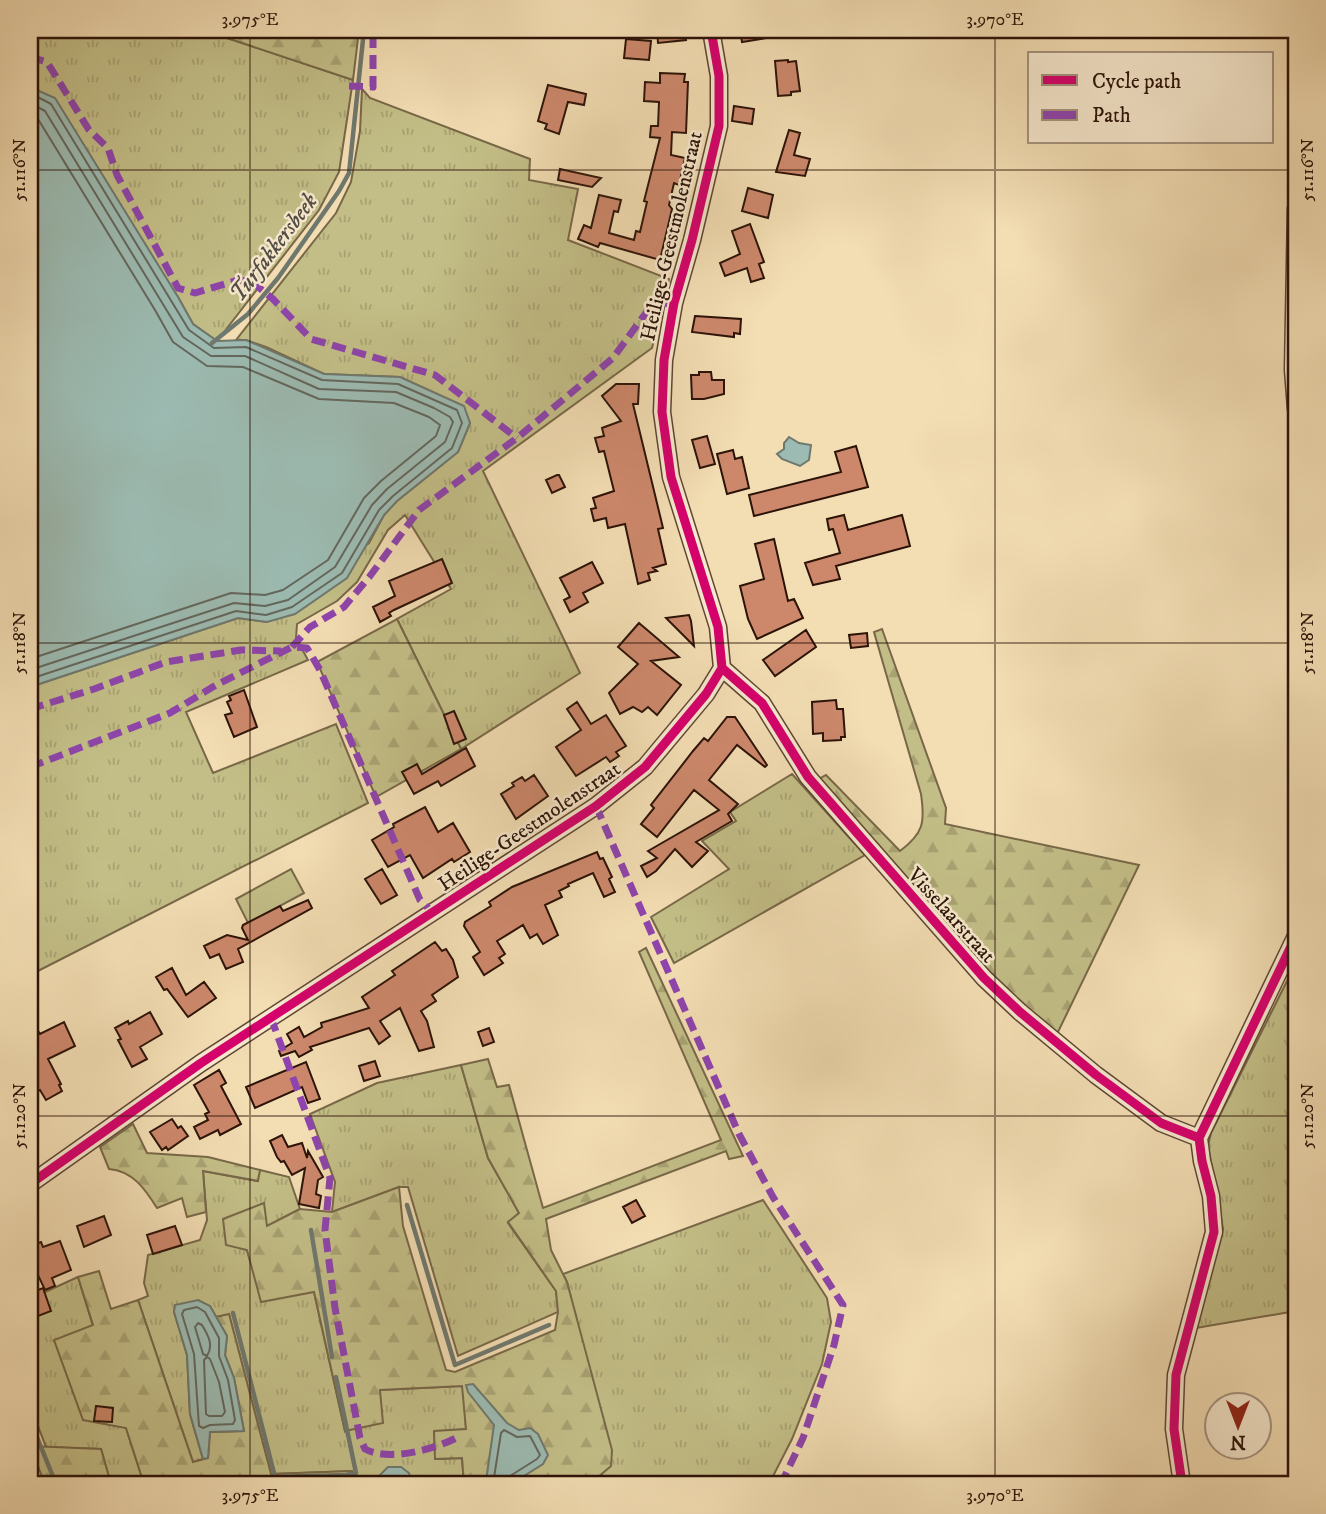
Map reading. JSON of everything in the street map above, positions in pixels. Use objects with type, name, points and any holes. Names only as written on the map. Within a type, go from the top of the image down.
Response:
[{"type":"street","name":"Heilige-Geestmolenstraat","points":[[30,1184],[201,1063],[596,806],[645,767],[706,694],[722,668],[718,627],[671,477],[662,412],[664,360],[674,303],[696,227],[719,126],[719,76],[711,30]]},
{"type":"street","points":[[1296,208],[1293,370],[1296,409]]},
{"type":"street","name":"Visselaarstraat","points":[[722,668],[762,703],[808,777],[984,978],[1020,1012],[1096,1075],[1161,1123],[1199,1138]]},
{"type":"street","points":[[1182,1484],[1174,1429],[1175,1375],[1214,1232],[1211,1195],[1199,1138],[1296,936]]},
{"type":"green space","points":[[40,30],[203,30],[353,80],[339,172],[319,210],[217,341],[193,324],[178,297],[33,87],[30,87],[30,40],[44,36]]},
{"type":"green space","points":[[203,30],[359,30],[353,80]]},
{"type":"green space","points":[[362,89],[370,98],[530,159],[529,180],[578,189],[568,240],[669,279],[652,348],[483,471],[580,673],[461,749],[397,619],[451,589],[405,515],[388,530],[357,582],[337,601],[297,624],[296,638],[308,660],[186,712],[213,773],[336,724],[368,803],[30,975],[30,687],[238,618],[267,622],[369,543],[384,515],[397,501],[458,452],[470,423],[463,406],[400,377],[324,374],[266,347],[246,340],[236,340],[336,213],[351,182],[360,131]]},
{"type":"green space","points":[[397,619],[461,749],[376,797],[317,662]]},
{"type":"green space","points":[[882,629],[946,808],[945,824],[1139,865],[1056,1036],[994,977],[936,915],[817,780],[826,775],[900,851],[914,838],[921,826],[921,794],[874,632]]},
{"type":"green space","points":[[792,774],[865,855],[674,963],[651,917],[729,869],[702,841],[736,821],[730,812]]},
{"type":"green space","points":[[291,869],[304,893],[248,923],[236,899]]},
{"type":"green space","points":[[646,948],[743,1156],[729,1159],[726,1151],[546,1219],[551,1250],[567,1282],[612,1450],[611,1466],[590,1484],[464,1484],[462,1458],[435,1459],[434,1431],[466,1429],[462,1386],[380,1390],[383,1423],[345,1431],[314,1292],[261,1302],[247,1250],[226,1245],[223,1219],[264,1203],[267,1226],[300,1209],[332,1212],[399,1187],[403,1226],[446,1370],[455,1372],[555,1330],[558,1312],[556,1291],[508,1222],[519,1213],[488,1158],[461,1065],[488,1059],[497,1087],[509,1085],[543,1208],[721,1140],[639,952]]},
{"type":"green space","points":[[1296,963],[1296,1311],[1196,1328],[1223,1229],[1208,1146],[1211,1133]]},
{"type":"green space","points":[[461,1065],[488,1158],[519,1213],[508,1223],[556,1291],[558,1312],[458,1356],[408,1187],[399,1187],[332,1212],[335,1182],[310,1114],[377,1083]]},
{"type":"green space","points":[[133,1124],[147,1153],[208,1157],[260,1170],[258,1181],[203,1171],[206,1212],[187,1217],[182,1198],[157,1208],[132,1177],[109,1169],[100,1147]]},
{"type":"green space","points":[[260,1170],[289,1177],[300,1209],[267,1226],[247,1250],[251,1264],[314,1292],[345,1431],[380,1390],[463,1386],[466,1429],[434,1432],[436,1459],[462,1458],[464,1484],[354,1484],[352,1471],[271,1474],[229,1315],[216,1317],[210,1306],[175,1305],[174,1312],[187,1355],[190,1414],[203,1459],[193,1462],[138,1300],[148,1296],[144,1283],[148,1255],[200,1240],[207,1220],[203,1171],[257,1181]]},
{"type":"green space","points":[[763,1200],[827,1298],[831,1322],[822,1364],[792,1439],[769,1484],[590,1484],[602,1475],[577,1321],[563,1274]]},
{"type":"green space","points":[[99,1271],[111,1309],[138,1300],[193,1462],[208,1458],[210,1432],[244,1431],[234,1378],[225,1355],[227,1336],[216,1317],[229,1314],[271,1474],[352,1471],[354,1484],[144,1484],[126,1428],[83,1420],[54,1340],[93,1325],[78,1277]]},
{"type":"green space","points":[[78,1277],[93,1326],[54,1341],[126,1428],[144,1484],[111,1484],[101,1449],[46,1447],[30,1405],[30,1317],[40,1312],[34,1297]]},
{"type":"green space","points":[[30,1446],[101,1449],[111,1484],[45,1484]]},
{"type":"water","points":[[30,87],[55,98],[193,324],[217,341],[246,340],[324,374],[400,377],[464,406],[470,423],[458,452],[397,501],[384,515],[347,578],[295,614],[267,622],[238,618],[30,687]]},
{"type":"water","points":[[789,437],[799,443],[811,445],[809,460],[800,466],[782,459],[777,454],[784,449],[784,443]]},
{"type":"water","points":[[198,1300],[210,1306],[227,1336],[225,1355],[234,1378],[244,1431],[210,1432],[208,1458],[203,1459],[190,1414],[187,1355],[174,1312],[175,1305]]},
{"type":"water","points":[[473,1384],[507,1423],[519,1430],[530,1428],[538,1434],[548,1455],[543,1464],[511,1484],[487,1484],[494,1425],[468,1392],[466,1385]]},
{"type":"water","points":[[388,1467],[401,1467],[409,1473],[412,1484],[374,1484]]},
{"type":"building","points":[[657,30],[684,30],[686,40],[658,43]]},
{"type":"building","points":[[740,30],[779,30],[779,36],[742,42]]},
{"type":"building","points":[[626,39],[651,41],[649,60],[624,58]]},
{"type":"building","points":[[775,61],[796,61],[800,91],[778,96]]},
{"type":"building","points":[[660,73],[685,74],[684,82],[688,82],[686,133],[672,132],[671,155],[685,158],[679,185],[674,183],[669,205],[672,209],[660,260],[600,243],[598,247],[578,239],[584,225],[591,228],[599,195],[621,200],[618,212],[614,211],[609,233],[634,240],[636,231],[640,232],[647,202],[644,201],[660,138],[650,137],[651,126],[658,126],[659,102],[644,101],[645,82],[660,83]]},
{"type":"building","points":[[548,85],[586,94],[584,105],[568,102],[559,134],[545,129],[547,124],[538,121]]},
{"type":"building","points":[[734,106],[754,109],[752,124],[732,121]]},
{"type":"building","points":[[789,130],[800,133],[794,155],[810,159],[805,176],[776,172]]},
{"type":"building","points":[[560,169],[601,178],[592,187],[558,180]]},
{"type":"building","points":[[748,188],[773,195],[768,218],[742,211]]},
{"type":"building","points":[[750,224],[764,262],[759,264],[764,278],[751,282],[747,268],[725,276],[720,263],[740,254],[732,231]]},
{"type":"building","points":[[695,316],[741,319],[740,334],[734,333],[734,337],[692,332]]},
{"type":"building","points":[[699,372],[711,372],[712,380],[724,380],[724,394],[692,399],[691,375],[699,375]]},
{"type":"building","points":[[616,384],[639,384],[638,404],[633,404],[663,528],[658,529],[666,564],[653,568],[657,571],[648,573],[650,580],[638,584],[625,524],[608,528],[606,518],[594,521],[591,509],[596,508],[593,498],[614,491],[604,451],[599,452],[595,438],[604,436],[602,428],[621,421],[602,396]]},
{"type":"building","points":[[707,436],[715,464],[700,468],[692,440]]},
{"type":"building","points":[[856,446],[868,487],[754,516],[749,495],[841,472],[835,452]]},
{"type":"building","points":[[733,450],[735,459],[742,457],[749,488],[727,494],[717,454]]},
{"type":"building","points":[[557,475],[565,487],[552,493],[546,480]]},
{"type":"building","points":[[844,515],[848,530],[902,515],[910,546],[836,566],[840,579],[813,585],[805,563],[840,553],[827,519]]},
{"type":"building","points":[[774,539],[788,601],[794,599],[803,618],[757,639],[748,619],[740,586],[764,579],[755,544]]},
{"type":"building","points":[[442,559],[452,583],[394,610],[389,613],[391,616],[380,622],[373,607],[395,596],[389,581]]},
{"type":"building","points":[[592,562],[603,583],[583,593],[588,602],[570,612],[564,600],[570,597],[560,578]]},
{"type":"building","points":[[689,615],[691,621],[694,646],[666,618]]},
{"type":"building","points":[[639,623],[679,657],[651,661],[681,685],[657,715],[648,707],[642,712],[633,707],[620,714],[609,693],[638,664],[618,647]]},
{"type":"building","points":[[806,630],[816,647],[775,676],[763,660]]},
{"type":"building","points":[[867,633],[868,646],[851,648],[849,635]]},
{"type":"building","points":[[244,690],[257,727],[234,737],[225,715],[232,713],[227,702],[231,700],[229,696]]},
{"type":"building","points":[[836,700],[837,709],[843,709],[845,737],[841,737],[841,740],[823,741],[823,733],[813,734],[812,702]]},
{"type":"building","points":[[577,702],[591,724],[606,715],[626,746],[616,752],[619,756],[610,762],[606,757],[576,776],[556,747],[581,730],[567,709]]},
{"type":"building","points":[[454,711],[466,739],[454,744],[444,715]]},
{"type":"building","points":[[727,717],[735,717],[767,765],[765,767],[737,745],[709,780],[738,804],[728,814],[732,821],[696,842],[708,851],[692,867],[675,849],[656,871],[647,877],[641,866],[657,858],[648,851],[719,810],[694,790],[657,837],[641,824],[654,808],[651,805],[693,751],[704,738],[708,741]]},
{"type":"building","points":[[466,748],[475,766],[441,786],[438,781],[414,794],[402,772],[417,764],[422,774]]},
{"type":"building","points":[[534,775],[548,796],[516,819],[501,794],[522,777],[525,781]]},
{"type":"building","points":[[425,807],[438,832],[453,823],[470,852],[454,862],[452,859],[423,878],[410,855],[388,867],[372,840],[394,827],[393,824]]},
{"type":"building","points":[[597,852],[612,877],[609,879],[615,892],[604,897],[593,873],[568,884],[569,886],[559,891],[562,897],[545,905],[558,935],[543,944],[537,934],[530,938],[523,925],[497,941],[505,954],[499,958],[503,963],[484,975],[473,957],[480,952],[464,926],[465,922],[491,906],[489,902],[512,887]]},
{"type":"building","points":[[382,869],[397,895],[381,904],[365,879]]},
{"type":"building","points":[[308,900],[312,908],[238,949],[243,962],[226,969],[219,954],[210,958],[204,946],[227,935],[248,940],[243,925],[280,906],[283,911]]},
{"type":"building","points":[[435,942],[442,951],[446,949],[453,960],[458,977],[432,995],[436,1001],[421,1011],[427,1021],[434,1047],[419,1051],[400,1008],[380,1021],[390,1036],[379,1044],[369,1028],[310,1047],[312,1050],[299,1057],[295,1051],[281,1056],[279,1051],[292,1043],[287,1034],[299,1027],[304,1037],[322,1027],[321,1023],[369,1008],[362,997],[395,975],[392,971]]},
{"type":"building","points":[[172,968],[186,995],[204,982],[216,998],[188,1017],[156,977]]},
{"type":"building","points":[[150,1012],[162,1034],[140,1047],[147,1059],[132,1067],[115,1028],[128,1021],[129,1024]]},
{"type":"building","points":[[30,1018],[40,1034],[64,1022],[75,1046],[48,1059],[62,1091],[46,1100],[40,1090],[30,1096]]},
{"type":"building","points":[[489,1028],[494,1042],[483,1046],[478,1032]]},
{"type":"building","points":[[375,1061],[380,1076],[364,1081],[359,1066]]},
{"type":"building","points":[[306,1062],[320,1099],[308,1103],[302,1087],[255,1108],[246,1087]]},
{"type":"building","points":[[219,1070],[226,1083],[221,1086],[241,1124],[220,1135],[218,1130],[200,1139],[194,1127],[208,1120],[205,1114],[209,1112],[194,1085]]},
{"type":"building","points":[[172,1119],[188,1136],[168,1150],[166,1147],[162,1150],[150,1132]]},
{"type":"building","points":[[282,1135],[288,1147],[302,1143],[307,1158],[308,1151],[323,1177],[318,1180],[316,1194],[321,1196],[319,1208],[299,1204],[305,1168],[292,1175],[284,1161],[281,1162],[277,1157],[270,1141]]},
{"type":"building","points":[[636,1200],[645,1216],[632,1223],[623,1207]]},
{"type":"building","points":[[104,1216],[111,1235],[84,1247],[77,1226]]},
{"type":"building","points":[[175,1226],[182,1245],[153,1254],[147,1235]]},
{"type":"building","points":[[60,1241],[71,1270],[52,1278],[55,1286],[45,1290],[30,1258],[30,1246],[41,1242],[43,1247]]},
{"type":"building","points":[[43,1288],[51,1311],[38,1316],[30,1293]]},
{"type":"building","points":[[96,1406],[113,1408],[112,1422],[94,1421]]},
{"type":"waterway","name":"Turfakkersbeek","points":[[212,343],[248,314],[278,278],[349,173],[364,30]]},
{"type":"waterway","points":[[407,1205],[455,1365],[549,1325]]},
{"type":"waterway","points":[[311,1230],[332,1357]]},
{"type":"waterway","points":[[233,1313],[275,1477],[356,1473],[336,1377]]},
{"type":"waterway","name":"Turfakkersbeek","points":[[30,1420],[56,1484]]},
{"type":"marked path","points":[[349,86],[373,87],[373,30]]},
{"type":"marked path","points":[[30,57],[47,62],[89,130],[108,148],[117,175],[178,288],[195,293],[238,280],[251,281],[273,299],[311,339],[435,375],[517,438]]},
{"type":"marked path","points":[[292,647],[310,627],[344,607],[419,510],[517,438],[613,358],[648,310],[662,304],[674,303]]},
{"type":"marked path","points":[[30,767],[170,713],[216,685],[292,647],[307,648],[320,670],[420,900],[433,913]]},
{"type":"marked path","points":[[30,709],[166,662],[241,650],[281,651]]},
{"type":"marked path","points":[[596,806],[739,1134],[773,1197],[843,1305],[834,1345],[803,1438],[781,1484]]},
{"type":"marked path","points":[[271,1018],[330,1178],[325,1230],[335,1308],[360,1438],[365,1449],[375,1453],[399,1454],[438,1446],[458,1437]]},
{"type":"cycle path","points":[[30,1184],[201,1063],[596,806],[645,767],[706,694],[722,668],[718,627],[671,477],[662,412],[664,360],[674,303],[719,126],[719,76],[711,30]]},
{"type":"cycle path","points":[[722,668],[762,703],[808,777],[984,978],[1020,1012],[1096,1075],[1161,1123],[1199,1138]]},
{"type":"cycle path","points":[[1182,1484],[1174,1429],[1176,1375],[1214,1232],[1211,1196],[1199,1138],[1296,936]]}]
